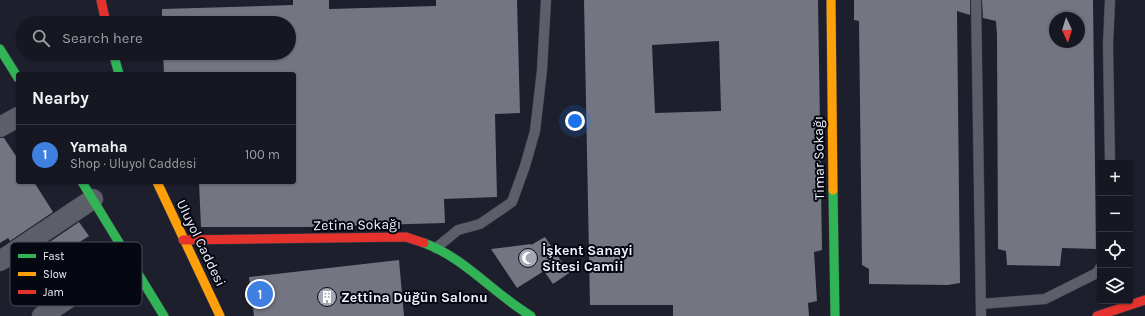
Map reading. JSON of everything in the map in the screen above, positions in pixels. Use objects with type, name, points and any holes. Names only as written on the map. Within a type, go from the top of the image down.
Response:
[{"type":"street","points":[[101,0],[104,16]]},
{"type":"street","name":"Timar Sokağı","points":[[831,0],[835,316]]},
{"type":"street","points":[[0,49],[16,75]]},
{"type":"street","points":[[110,72],[113,60]]},
{"type":"street","points":[[115,60],[118,72]]},
{"type":"street","points":[[10,66],[18,72]]},
{"type":"street","points":[[0,127],[16,117]]},
{"type":"street","points":[[84,184],[95,194],[104,218],[118,242]]},
{"type":"street","name":"Uluyol Caddesi","points":[[158,184],[220,316]]},
{"type":"street","points":[[27,242],[95,194]]},
{"type":"street","name":"Zetina Sokağı","points":[[183,240],[406,237],[436,248],[460,263],[514,306],[531,316]]},
{"type":"street","points":[[0,261],[10,254]]},
{"type":"street","points":[[142,281],[164,316]]},
{"type":"street","points":[[1097,316],[1145,300]]},
{"type":"street","points":[[42,316],[57,306]]},
{"type":"lane","points":[[436,248],[458,230],[480,224],[512,202],[525,166],[535,130],[542,70],[546,0]]},
{"type":"lane","points":[[976,0],[981,316]]},
{"type":"lane","points":[[1110,0],[1108,45],[1110,160]]},
{"type":"lane","points":[[981,304],[1045,299],[1097,273]]},
{"type":"building","points":[[293,0],[329,0],[329,9],[436,6],[436,0],[517,0],[520,113],[495,114],[497,197],[444,199],[445,223],[307,227],[201,227],[199,184],[296,184],[296,72],[164,72],[163,60],[296,60],[296,16],[162,16],[162,9],[293,5]]},
{"type":"building","points":[[584,0],[818,0],[822,250],[814,252],[817,301],[808,303],[809,316],[673,316],[673,305],[590,305]],"holes":[[[719,41],[721,111],[655,113],[652,45]]]},
{"type":"building","points":[[854,0],[970,0],[970,15],[957,11],[960,283],[948,285],[869,284],[869,269],[862,265],[859,21],[854,20]]},
{"type":"building","points":[[982,0],[1093,0],[1096,249],[1062,248],[1060,266],[1007,265],[1006,251],[998,249],[996,21],[983,18]]},
{"type":"building","points":[[0,138],[4,138],[16,156],[16,184],[35,184],[53,212],[10,241],[8,238],[0,243]]},
{"type":"building","points":[[79,222],[89,236],[80,242],[50,242]]},
{"type":"building","name":"İşkent Sanayi Sitesi Camii","points":[[545,237],[569,273],[553,284],[544,271],[517,288],[491,249],[531,245]]},
{"type":"building","name":"Zettina Düğün Salonu","points":[[399,260],[404,316],[254,316],[249,277]]},
{"type":"traffic: fast","points":[[0,49],[16,75]]},
{"type":"traffic: fast","points":[[115,60],[118,72]]},
{"type":"traffic: fast","points":[[83,184],[119,242]]},
{"type":"traffic: fast","points":[[833,190],[835,316]]},
{"type":"traffic: fast","points":[[424,243],[453,258],[531,316]]},
{"type":"traffic: fast","points":[[142,280],[164,316]]},
{"type":"traffic: slow","points":[[831,0],[833,190]]},
{"type":"traffic: slow","points":[[158,184],[220,316]]},
{"type":"traffic: jam","points":[[101,0],[104,16]]},
{"type":"traffic: jam","points":[[183,240],[406,237],[424,243]]},
{"type":"traffic: jam","points":[[1097,316],[1145,300]]},
{"type":"place","name":"İşkent Sanayi Sitesi Camii","points":[[528,258]]},
{"type":"place","name":"Yamaha","points":[[260,294]]},
{"type":"place","name":"Zettina Düğün Salonu","points":[[327,297]]}]
